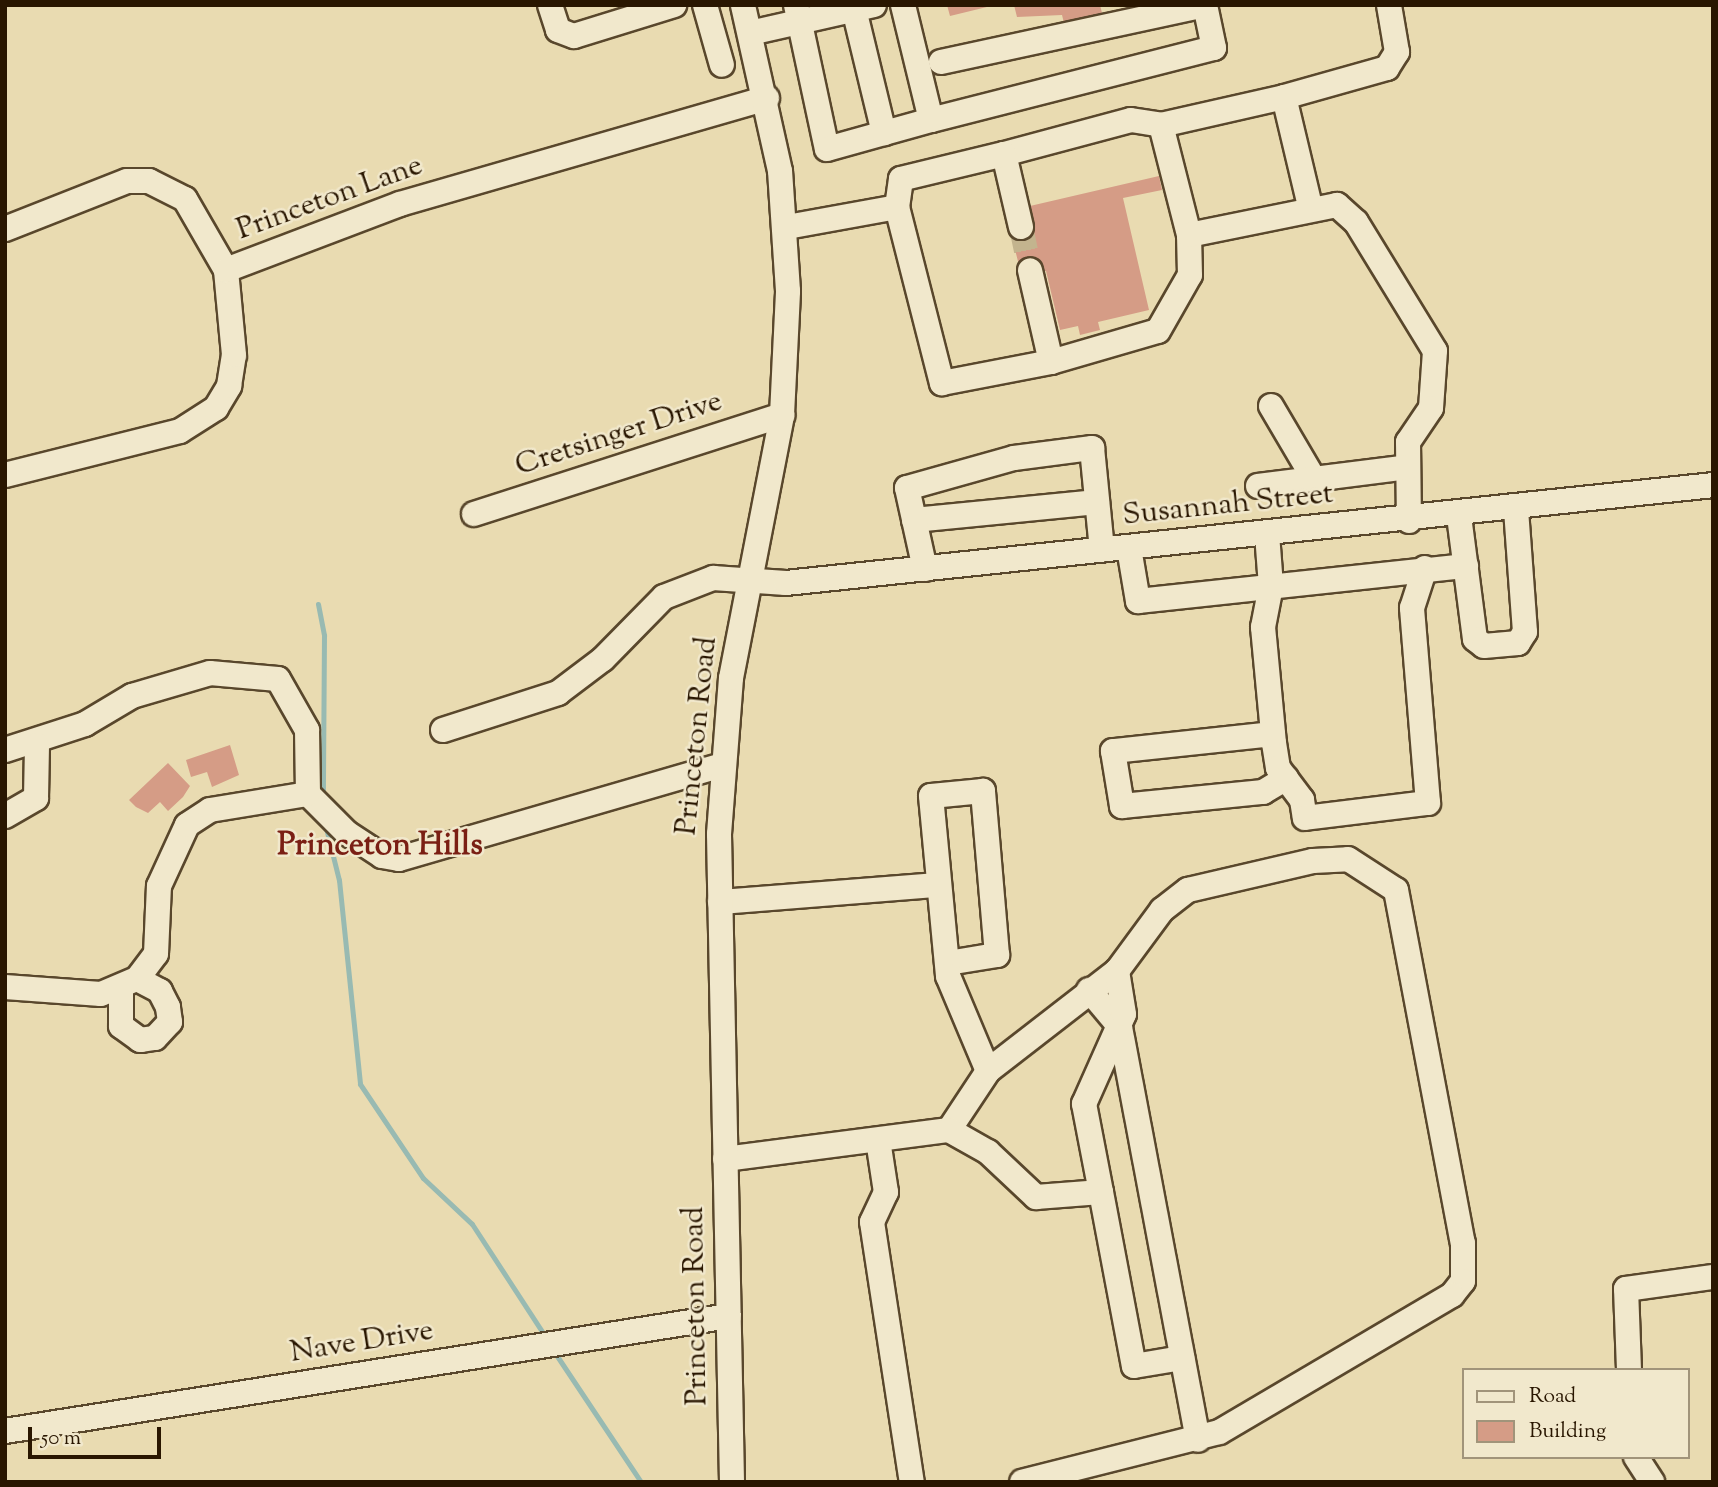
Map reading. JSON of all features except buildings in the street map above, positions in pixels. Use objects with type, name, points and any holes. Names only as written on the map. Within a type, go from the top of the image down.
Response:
[{"type":"street","points":[[550,5],[558,30],[574,36],[674,5]]},
{"type":"street","points":[[705,5],[722,65]]},
{"type":"street","name":"Princeton Road","points":[[732,1482],[720,902],[722,765],[750,576],[782,415],[787,227],[767,99],[743,5]]},
{"type":"street","points":[[903,5],[931,120]]},
{"type":"street","points":[[798,15],[827,149],[1214,48],[1205,5],[941,62]]},
{"type":"street","points":[[1161,125],[1189,235],[1190,275],[1158,331],[1051,362],[942,383],[897,207],[901,179],[1131,120],[1161,125],[1284,97],[1387,68],[1397,52],[1389,5]]},
{"type":"street","points":[[750,33],[798,15],[860,7],[884,133]]},
{"type":"street","points":[[1284,97],[1310,206]]},
{"type":"street","name":"Princeton Lane","points":[[5,475],[180,432],[216,408],[234,355],[226,270],[400,204],[767,99]]},
{"type":"street","points":[[1004,154],[1021,227]]},
{"type":"street","points":[[5,229],[127,181],[149,181],[185,199],[226,270]]},
{"type":"street","points":[[1189,235],[1326,202],[1348,212],[1435,351],[1431,408],[1408,442],[1409,521]]},
{"type":"street","points":[[787,227],[897,207]]},
{"type":"street","points":[[1030,270],[1051,362]]},
{"type":"street","points":[[1271,406],[1314,479]]},
{"type":"street","name":"Cretsinger Drive","points":[[474,514],[782,415]]},
{"type":"street","points":[[925,569],[907,488],[1014,458],[1092,448],[1102,550]]},
{"type":"street","points":[[1258,486],[1408,467]]},
{"type":"street","name":"Susannah Street","points":[[443,730],[558,693],[603,659],[664,597],[713,578],[750,576],[786,583],[1516,510],[1713,485]]},
{"type":"street","points":[[914,520],[1097,502]]},
{"type":"street","points":[[1459,516],[1478,644],[1518,643],[1525,632],[1516,510]]},
{"type":"street","points":[[1267,534],[1271,586],[1263,627],[1273,734],[1286,778],[1302,800],[1305,818],[1428,803],[1412,608],[1425,568]]},
{"type":"street","points":[[1129,548],[1138,601],[1425,568],[1466,566]]},
{"type":"street","points":[[5,750],[37,744],[132,696],[210,673],[278,679],[307,730],[308,794],[347,833],[382,856],[399,859],[722,765]]},
{"type":"street","points":[[1273,734],[1113,751],[1122,806],[1263,792],[1286,778]]},
{"type":"street","points":[[5,816],[36,798],[37,744]]},
{"type":"street","points":[[948,963],[997,955],[983,791],[931,796],[938,886],[948,963],[965,1029],[988,1071]]},
{"type":"street","points":[[5,987],[100,994],[129,983],[156,954],[159,886],[187,825],[210,810],[308,794]]},
{"type":"street","points":[[949,1130],[988,1071],[1116,971],[1162,910],[1188,890],[1329,860],[1348,859],[1383,876],[1396,890],[1466,1265],[1452,1295],[1263,1410],[1198,1440],[1084,1475],[1024,1482]]},
{"type":"street","points":[[720,902],[938,886]]},
{"type":"street","points":[[1116,971],[1120,1027],[1198,1440]]},
{"type":"street","points":[[1089,990],[1120,1027]]},
{"type":"street","points":[[1120,1027],[1084,1104],[1134,1366],[1182,1358]]},
{"type":"street","points":[[725,1159],[949,1130],[988,1152],[1036,1197],[1069,1200],[1101,1192]]},
{"type":"street","points":[[878,1140],[886,1192],[872,1222],[912,1482]]},
{"type":"street","points":[[1629,1368],[1626,1289],[1713,1277]]},
{"type":"street","name":"Nave Drive","points":[[5,1432],[729,1317]]},
{"type":"street","points":[[1637,1459],[1652,1482]]},
{"type":"waterway","points":[[318,604],[324,635],[323,796]]},
{"type":"waterway","points":[[325,824],[339,880],[360,1084],[423,1178],[472,1224],[547,1339]]},
{"type":"waterway","points":[[553,1350],[641,1482]]},
{"type":"tunnel","points":[[1021,227],[1030,270]]},
{"type":"district","name":"Princeton Hills","points":[[380,846]]}]
